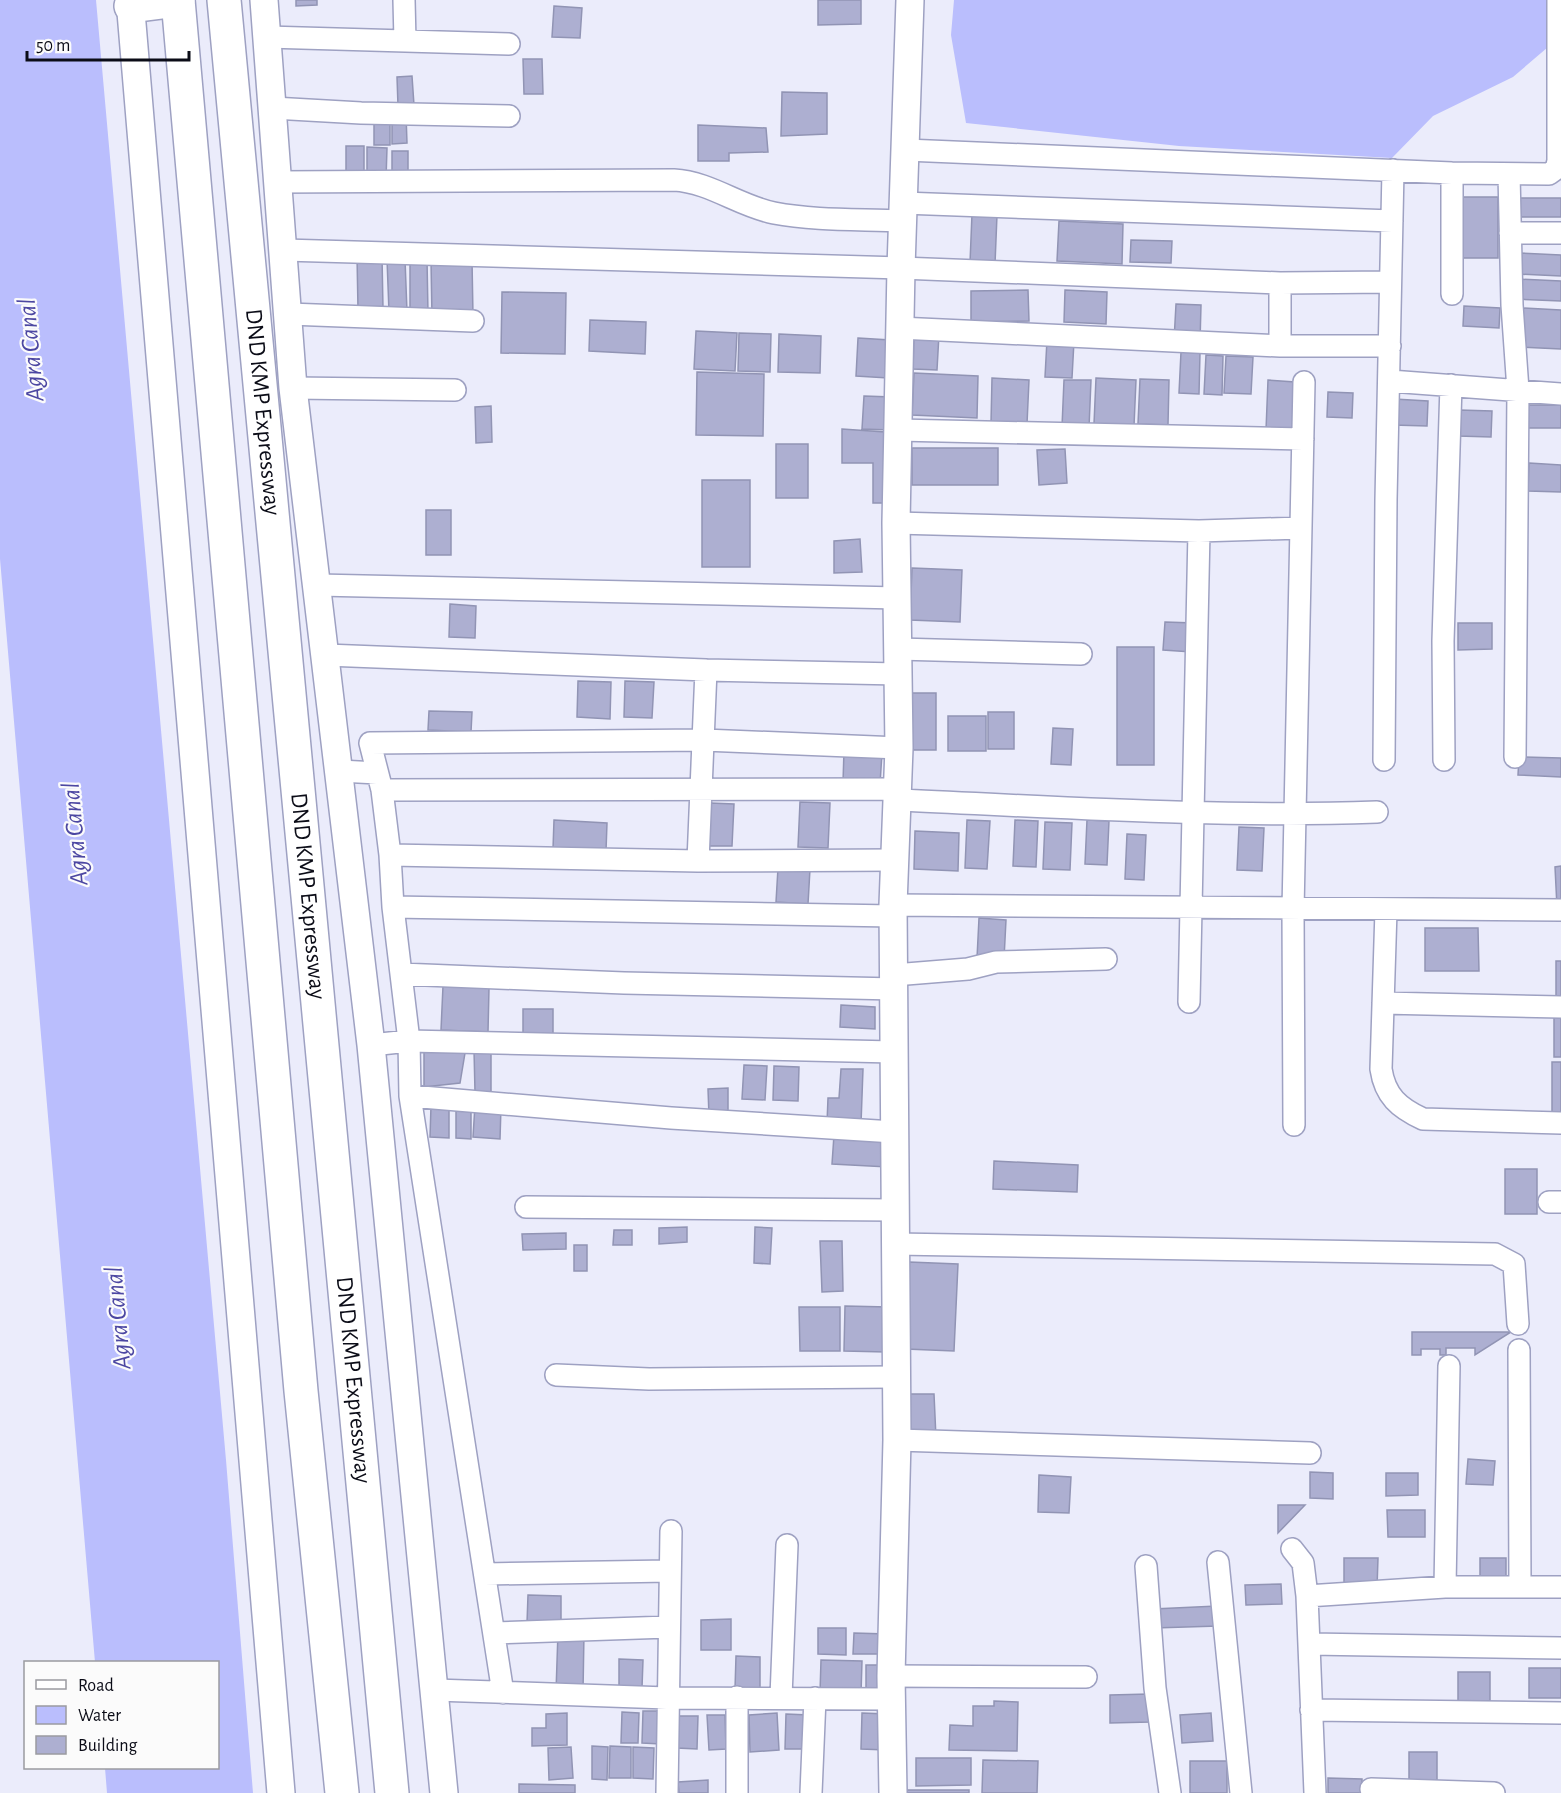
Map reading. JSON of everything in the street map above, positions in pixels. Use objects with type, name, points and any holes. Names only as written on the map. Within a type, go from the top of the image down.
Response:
[{"type":"highway","name":"DND KMP Expressway","points":[[178,0],[301,1391],[342,1793]]},
{"type":"highway","points":[[130,3],[178,0]]},
{"type":"highway","name":"DND KMP Expressway","points":[[224,0],[392,1793]]},
{"type":"street","points":[[264,0],[293,388],[340,771],[370,1045],[444,1793]]},
{"type":"street","points":[[404,0],[405,41]]},
{"type":"street","points":[[893,1793],[891,1688],[897,1440],[894,1377],[893,1052],[895,982],[893,911],[899,748],[896,523],[900,268],[910,0]]},
{"type":"street","points":[[906,150],[1393,170],[1549,174],[1556,169],[1560,147],[1558,0]]},
{"type":"street","points":[[130,3],[281,1793]]},
{"type":"street","points":[[267,37],[509,44]]},
{"type":"street","points":[[273,108],[361,113],[509,116]]},
{"type":"street","points":[[1384,760],[1393,170]]},
{"type":"street","points":[[1452,172],[1452,294]]},
{"type":"street","points":[[1509,174],[1518,390],[1515,757]]},
{"type":"street","points":[[279,182],[674,180],[707,186],[772,213],[903,212],[1392,221]]},
{"type":"street","points":[[1510,232],[1561,233]]},
{"type":"street","points":[[284,250],[900,268],[1280,283],[1390,282]]},
{"type":"street","points":[[1280,283],[1281,346]]},
{"type":"street","points":[[289,314],[473,321]]},
{"type":"street","points":[[899,328],[1281,346],[1390,346]]},
{"type":"street","points":[[1390,381],[1561,394]]},
{"type":"street","points":[[1294,1125],[1294,815],[1304,382]]},
{"type":"street","points":[[1443,760],[1443,641],[1451,386]]},
{"type":"street","points":[[293,388],[455,390]]},
{"type":"street","points":[[898,430],[1303,439]]},
{"type":"street","points":[[896,523],[1199,531],[1300,528]]},
{"type":"street","points":[[1190,1002],[1199,531]]},
{"type":"street","points":[[318,585],[898,598]]},
{"type":"street","points":[[326,655],[706,670],[1081,654]]},
{"type":"street","points":[[698,861],[706,670]]},
{"type":"street","points":[[503,1693],[410,1096],[409,1041],[393,907],[390,855],[380,782],[370,743],[704,740],[899,748]]},
{"type":"street","points":[[340,771],[380,782],[700,788],[898,795],[1193,813],[1294,815],[1377,812]]},
{"type":"street","points":[[390,855],[698,861],[896,860]]},
{"type":"street","points":[[393,907],[893,911],[1193,908],[1561,910]]},
{"type":"street","points":[[1386,910],[1383,1082],[1395,1102],[1405,1111],[1423,1119],[1561,1123]]},
{"type":"street","points":[[401,974],[624,983],[895,982],[996,962],[1106,959]]},
{"type":"street","points":[[1383,1003],[1561,1007]]},
{"type":"street","points":[[370,1045],[409,1041],[893,1052]]},
{"type":"street","points":[[410,1096],[671,1118],[894,1131]]},
{"type":"street","points":[[526,1207],[894,1210]]},
{"type":"street","points":[[895,1244],[1495,1254],[1514,1264],[1518,1324]]},
{"type":"street","points":[[1519,1350],[1520,1587]]},
{"type":"street","points":[[1445,1587],[1449,1366]]},
{"type":"street","points":[[556,1375],[649,1378],[894,1377]]},
{"type":"street","points":[[897,1440],[1310,1453]]},
{"type":"street","points":[[667,1793],[670,1531]]},
{"type":"street","points":[[781,1697],[787,1545]]},
{"type":"street","points":[[1292,1549],[1303,1563],[1307,1596],[1315,1793]]},
{"type":"street","points":[[1218,1562],[1241,1793]]},
{"type":"street","points":[[1146,1566],[1155,1688],[1170,1793]]},
{"type":"street","points":[[485,1574],[669,1571]]},
{"type":"street","points":[[1307,1596],[1445,1587],[1561,1587]]},
{"type":"street","points":[[494,1633],[668,1627]]},
{"type":"street","points":[[1310,1644],[1561,1648]]},
{"type":"street","points":[[435,1690],[667,1698],[815,1698],[891,1688],[1086,1677]]},
{"type":"street","points":[[737,1697],[737,1793]]},
{"type":"street","points":[[811,1793],[815,1698]]},
{"type":"street","points":[[1311,1710],[1561,1713]]},
{"type":"street","points":[[1371,1789],[1494,1793]]},
{"type":"water","name":"Agra Canal","points":[[0,0],[96,0],[226,1460],[253,1793],[107,1793],[105,1769],[219,1769],[219,1661],[95,1661],[0,559]]},
{"type":"water","points":[[954,0],[1550,0],[1561,36],[1513,77],[1433,116],[1392,158],[1179,146],[966,123],[951,35]]},
{"type":"building","points":[[296,0],[317,0],[317,5],[296,6]]},
{"type":"building","points":[[818,0],[861,0],[861,24],[818,25]]},
{"type":"building","points":[[554,6],[582,8],[580,38],[552,37]]},
{"type":"building","points":[[523,59],[542,59],[543,94],[524,94]]},
{"type":"building","points":[[412,76],[414,105],[398,106],[397,77]]},
{"type":"building","points":[[782,92],[827,93],[827,134],[781,136]]},
{"type":"building","points":[[374,114],[390,114],[390,145],[374,145]]},
{"type":"building","points":[[406,114],[407,143],[392,144],[392,115]]},
{"type":"building","points":[[698,125],[766,128],[768,152],[729,153],[729,161],[698,161]]},
{"type":"building","points":[[346,146],[364,146],[364,176],[346,176]]},
{"type":"building","points":[[367,147],[387,148],[386,179],[367,179]]},
{"type":"building","points":[[392,151],[408,151],[408,180],[392,180]]},
{"type":"building","points":[[1459,197],[1498,197],[1498,258],[1459,258]]},
{"type":"building","points":[[1520,198],[1561,198],[1561,217],[1520,217]]},
{"type":"building","points":[[972,214],[997,215],[995,264],[970,263]]},
{"type":"building","points":[[1059,221],[1123,224],[1122,264],[1057,261]]},
{"type":"building","points":[[1131,240],[1172,241],[1171,263],[1130,262]]},
{"type":"building","points":[[1518,253],[1561,255],[1561,276],[1517,274]]},
{"type":"building","points":[[357,256],[382,256],[383,308],[358,309]]},
{"type":"building","points":[[387,259],[405,259],[407,312],[389,312]]},
{"type":"building","points":[[410,259],[427,259],[428,313],[410,313]]},
{"type":"building","points":[[472,260],[473,316],[432,317],[431,261]]},
{"type":"building","points":[[1516,279],[1561,281],[1561,301],[1515,299]]},
{"type":"building","points":[[1028,290],[1029,321],[971,322],[971,291]]},
{"type":"building","points":[[1065,290],[1107,292],[1106,324],[1064,322]]},
{"type":"building","points":[[502,292],[566,293],[565,354],[501,353]]},
{"type":"building","points":[[1176,304],[1201,305],[1200,342],[1174,341]]},
{"type":"building","points":[[1464,306],[1500,308],[1499,328],[1463,326]]},
{"type":"building","points":[[1523,308],[1561,310],[1561,349],[1521,347]]},
{"type":"building","points":[[590,320],[646,322],[645,354],[589,351]]},
{"type":"building","points":[[696,331],[737,333],[735,371],[694,369]]},
{"type":"building","points":[[914,332],[939,334],[937,370],[913,369]]},
{"type":"building","points":[[739,333],[771,334],[770,372],[738,371]]},
{"type":"building","points":[[779,334],[821,336],[820,373],[778,372]]},
{"type":"building","points":[[858,338],[890,340],[888,378],[856,376]]},
{"type":"building","points":[[1047,340],[1074,341],[1072,378],[1045,377]]},
{"type":"building","points":[[1181,352],[1200,353],[1199,394],[1179,393]]},
{"type":"building","points":[[1206,355],[1223,356],[1222,395],[1204,394]]},
{"type":"building","points":[[1226,356],[1253,357],[1251,394],[1224,393]]},
{"type":"building","points":[[697,372],[764,374],[763,436],[696,435]]},
{"type":"building","points":[[914,373],[978,376],[977,418],[912,415]]},
{"type":"building","points":[[992,378],[1029,380],[1027,424],[991,423]]},
{"type":"building","points":[[1096,378],[1136,380],[1134,426],[1094,424]]},
{"type":"building","points":[[1140,379],[1169,380],[1168,425],[1138,424]]},
{"type":"building","points":[[1064,380],[1091,380],[1089,428],[1062,427]]},
{"type":"building","points":[[1268,380],[1295,382],[1293,431],[1266,430]]},
{"type":"building","points":[[1328,392],[1353,393],[1352,418],[1327,417]]},
{"type":"building","points":[[864,396],[892,397],[891,430],[862,429]]},
{"type":"building","points":[[1394,399],[1428,401],[1427,426],[1393,425]]},
{"type":"building","points":[[1523,405],[1561,405],[1561,428],[1523,428]]},
{"type":"building","points":[[491,406],[492,442],[476,443],[475,407]]},
{"type":"building","points":[[1459,410],[1492,411],[1491,437],[1458,436]]},
{"type":"building","points":[[842,429],[885,432],[886,503],[873,503],[873,463],[842,463]]},
{"type":"building","points":[[776,444],[808,444],[808,498],[776,498]]},
{"type":"building","points":[[912,448],[998,448],[998,485],[912,485]]},
{"type":"building","points":[[1065,449],[1067,483],[1039,485],[1037,450]]},
{"type":"building","points":[[1529,463],[1561,465],[1561,492],[1528,491]]},
{"type":"building","points":[[702,480],[750,480],[750,567],[702,567]]},
{"type":"building","points":[[426,510],[451,510],[451,555],[426,555]]},
{"type":"building","points":[[860,539],[862,572],[834,573],[834,541]]},
{"type":"building","points":[[912,568],[962,570],[960,622],[910,620]]},
{"type":"building","points":[[450,604],[476,606],[475,638],[449,637]]},
{"type":"building","points":[[1165,622],[1194,623],[1192,652],[1163,650]]},
{"type":"building","points":[[1458,623],[1492,623],[1492,649],[1458,650]]},
{"type":"building","points":[[1117,647],[1154,647],[1154,765],[1117,765]]},
{"type":"building","points":[[578,681],[611,682],[610,719],[577,717]]},
{"type":"building","points":[[625,681],[654,682],[652,718],[624,717]]},
{"type":"building","points":[[908,693],[936,693],[936,750],[908,750]]},
{"type":"building","points":[[429,711],[472,712],[471,732],[428,730]]},
{"type":"building","points":[[988,712],[1014,712],[1014,749],[988,749]]},
{"type":"building","points":[[948,716],[986,716],[986,751],[948,751]]},
{"type":"building","points":[[1053,728],[1073,729],[1071,765],[1051,764]]},
{"type":"building","points":[[844,751],[882,753],[880,784],[843,782]]},
{"type":"building","points":[[1519,757],[1561,758],[1561,777],[1518,775]]},
{"type":"building","points":[[800,802],[830,803],[828,848],[798,847]]},
{"type":"building","points":[[710,803],[734,804],[732,846],[708,846]]},
{"type":"building","points":[[554,820],[607,823],[606,851],[553,849]]},
{"type":"building","points":[[967,820],[990,821],[987,869],[965,868]]},
{"type":"building","points":[[1015,820],[1038,821],[1036,867],[1013,866]]},
{"type":"building","points":[[1087,820],[1109,821],[1107,865],[1085,864]]},
{"type":"building","points":[[1045,822],[1072,823],[1070,870],[1043,869]]},
{"type":"building","points":[[1239,827],[1264,828],[1262,871],[1237,870]]},
{"type":"building","points":[[915,831],[959,833],[958,871],[914,869]]},
{"type":"building","points":[[1127,834],[1146,835],[1144,880],[1125,879]]},
{"type":"building","points":[[1561,866],[1561,907],[1557,907],[1555,867]]},
{"type":"building","points":[[778,868],[810,869],[808,904],[776,902]]},
{"type":"building","points":[[979,918],[1006,920],[1004,959],[977,958]]},
{"type":"building","points":[[1425,928],[1478,928],[1479,971],[1425,971]]},
{"type":"building","points":[[1556,961],[1561,961],[1561,998],[1556,998]]},
{"type":"building","points":[[443,986],[489,988],[488,1032],[441,1030]]},
{"type":"building","points":[[841,1005],[875,1007],[875,1029],[840,1027]]},
{"type":"building","points":[[523,1009],[553,1009],[553,1039],[523,1039]]},
{"type":"building","points":[[1554,1011],[1561,1011],[1561,1057],[1554,1057]]},
{"type":"building","points":[[424,1046],[466,1047],[460,1083],[424,1087]]},
{"type":"building","points":[[474,1050],[491,1051],[491,1093],[475,1092]]},
{"type":"building","points":[[1552,1062],[1561,1062],[1561,1116],[1552,1116]]},
{"type":"building","points":[[744,1065],[767,1066],[765,1100],[742,1099]]},
{"type":"building","points":[[774,1066],[799,1067],[798,1101],[773,1100]]},
{"type":"building","points":[[841,1069],[863,1069],[861,1124],[827,1123],[828,1098],[839,1098]]},
{"type":"building","points":[[728,1088],[728,1116],[709,1116],[708,1089]]},
{"type":"building","points":[[475,1105],[501,1107],[500,1139],[473,1137]]},
{"type":"building","points":[[431,1106],[449,1106],[449,1138],[430,1137]]},
{"type":"building","points":[[456,1109],[471,1109],[471,1139],[456,1138]]},
{"type":"building","points":[[834,1135],[889,1138],[888,1167],[832,1164]]},
{"type":"building","points":[[994,1161],[1078,1165],[1077,1192],[993,1189]]},
{"type":"building","points":[[1505,1169],[1537,1169],[1537,1214],[1505,1214]]},
{"type":"building","points":[[687,1227],[687,1242],[659,1244],[659,1228]]},
{"type":"building","points":[[755,1227],[772,1228],[770,1264],[754,1263]]},
{"type":"building","points":[[614,1230],[632,1230],[632,1245],[613,1245]]},
{"type":"building","points":[[566,1233],[566,1249],[523,1250],[522,1234]]},
{"type":"building","points":[[820,1241],[842,1241],[843,1291],[822,1292]]},
{"type":"building","points":[[574,1245],[587,1245],[587,1271],[574,1271]]},
{"type":"building","points":[[909,1262],[958,1264],[954,1351],[906,1349]]},
{"type":"building","points":[[845,1306],[888,1307],[886,1352],[844,1351]]},
{"type":"building","points":[[799,1307],[840,1307],[840,1351],[800,1351]]},
{"type":"building","points":[[1412,1332],[1511,1332],[1475,1355],[1475,1348],[1446,1348],[1446,1355],[1440,1355],[1440,1349],[1421,1349],[1421,1355],[1412,1355]]},
{"type":"building","points":[[905,1394],[934,1394],[936,1438],[906,1440]]},
{"type":"building","points":[[1468,1459],[1495,1461],[1493,1485],[1466,1484]]},
{"type":"building","points":[[1310,1472],[1333,1473],[1333,1499],[1310,1498]]},
{"type":"building","points":[[1386,1473],[1418,1473],[1418,1495],[1386,1496]]},
{"type":"building","points":[[1039,1475],[1071,1477],[1069,1513],[1038,1512]]},
{"type":"building","points":[[1278,1505],[1305,1505],[1278,1533]]},
{"type":"building","points":[[1387,1510],[1425,1510],[1425,1537],[1388,1537]]},
{"type":"building","points":[[1344,1558],[1378,1558],[1377,1588],[1344,1588]]},
{"type":"building","points":[[1480,1558],[1506,1558],[1506,1587],[1480,1587]]},
{"type":"building","points":[[1281,1584],[1282,1604],[1246,1605],[1245,1585]]},
{"type":"building","points":[[528,1595],[561,1596],[561,1623],[527,1623]]},
{"type":"building","points":[[1217,1606],[1218,1626],[1154,1628],[1153,1609]]},
{"type":"building","points":[[731,1619],[731,1650],[701,1650],[701,1620]]},
{"type":"building","points":[[818,1628],[846,1628],[846,1655],[818,1654]]},
{"type":"building","points":[[558,1632],[584,1633],[583,1692],[556,1692]]},
{"type":"building","points":[[854,1633],[887,1634],[887,1654],[853,1654]]},
{"type":"building","points":[[736,1656],[760,1657],[760,1690],[735,1689]]},
{"type":"building","points":[[619,1659],[643,1660],[642,1688],[619,1688]]},
{"type":"building","points":[[821,1660],[862,1661],[861,1694],[820,1693]]},
{"type":"building","points":[[866,1665],[884,1665],[883,1688],[866,1688]]},
{"type":"building","points":[[1529,1668],[1561,1668],[1561,1698],[1529,1698]]},
{"type":"building","points":[[1458,1672],[1490,1672],[1490,1701],[1458,1701]]},
{"type":"building","points":[[1149,1694],[1150,1722],[1110,1723],[1110,1695]]},
{"type":"building","points":[[994,1701],[1018,1702],[1017,1751],[949,1750],[950,1725],[973,1726],[973,1706],[994,1706]]},
{"type":"building","points":[[643,1711],[662,1711],[661,1744],[642,1743]]},
{"type":"building","points":[[622,1712],[639,1713],[638,1743],[621,1743]]},
{"type":"building","points":[[567,1713],[567,1745],[532,1746],[532,1728],[546,1728],[546,1714]]},
{"type":"building","points":[[777,1713],[779,1750],[750,1752],[749,1715]]},
{"type":"building","points":[[862,1713],[887,1714],[886,1750],[861,1749]]},
{"type":"building","points":[[1211,1713],[1213,1741],[1182,1743],[1180,1715]]},
{"type":"building","points":[[786,1714],[809,1715],[808,1749],[785,1749]]},
{"type":"building","points":[[707,1715],[725,1715],[726,1749],[709,1750]]},
{"type":"building","points":[[677,1716],[698,1716],[697,1749],[677,1748]]},
{"type":"building","points":[[592,1746],[608,1747],[607,1780],[592,1779]]},
{"type":"building","points":[[610,1746],[631,1747],[631,1778],[609,1778]]},
{"type":"building","points":[[571,1747],[573,1778],[549,1780],[548,1748]]},
{"type":"building","points":[[633,1747],[654,1748],[653,1779],[633,1778]]},
{"type":"building","points":[[1409,1752],[1437,1752],[1437,1790],[1409,1790]]},
{"type":"building","points":[[916,1758],[971,1758],[971,1785],[916,1786]]},
{"type":"building","points":[[983,1760],[1038,1761],[1037,1793],[982,1793]]},
{"type":"building","points":[[1190,1761],[1227,1761],[1227,1793],[1190,1793]]},
{"type":"building","points":[[1328,1778],[1362,1779],[1362,1793],[1328,1793]]},
{"type":"building","points":[[708,1780],[708,1793],[679,1793],[678,1782]]},
{"type":"building","points":[[519,1784],[575,1785],[575,1793],[519,1793]]},
{"type":"building","points":[[902,1790],[969,1790],[969,1793],[902,1793]]}]
